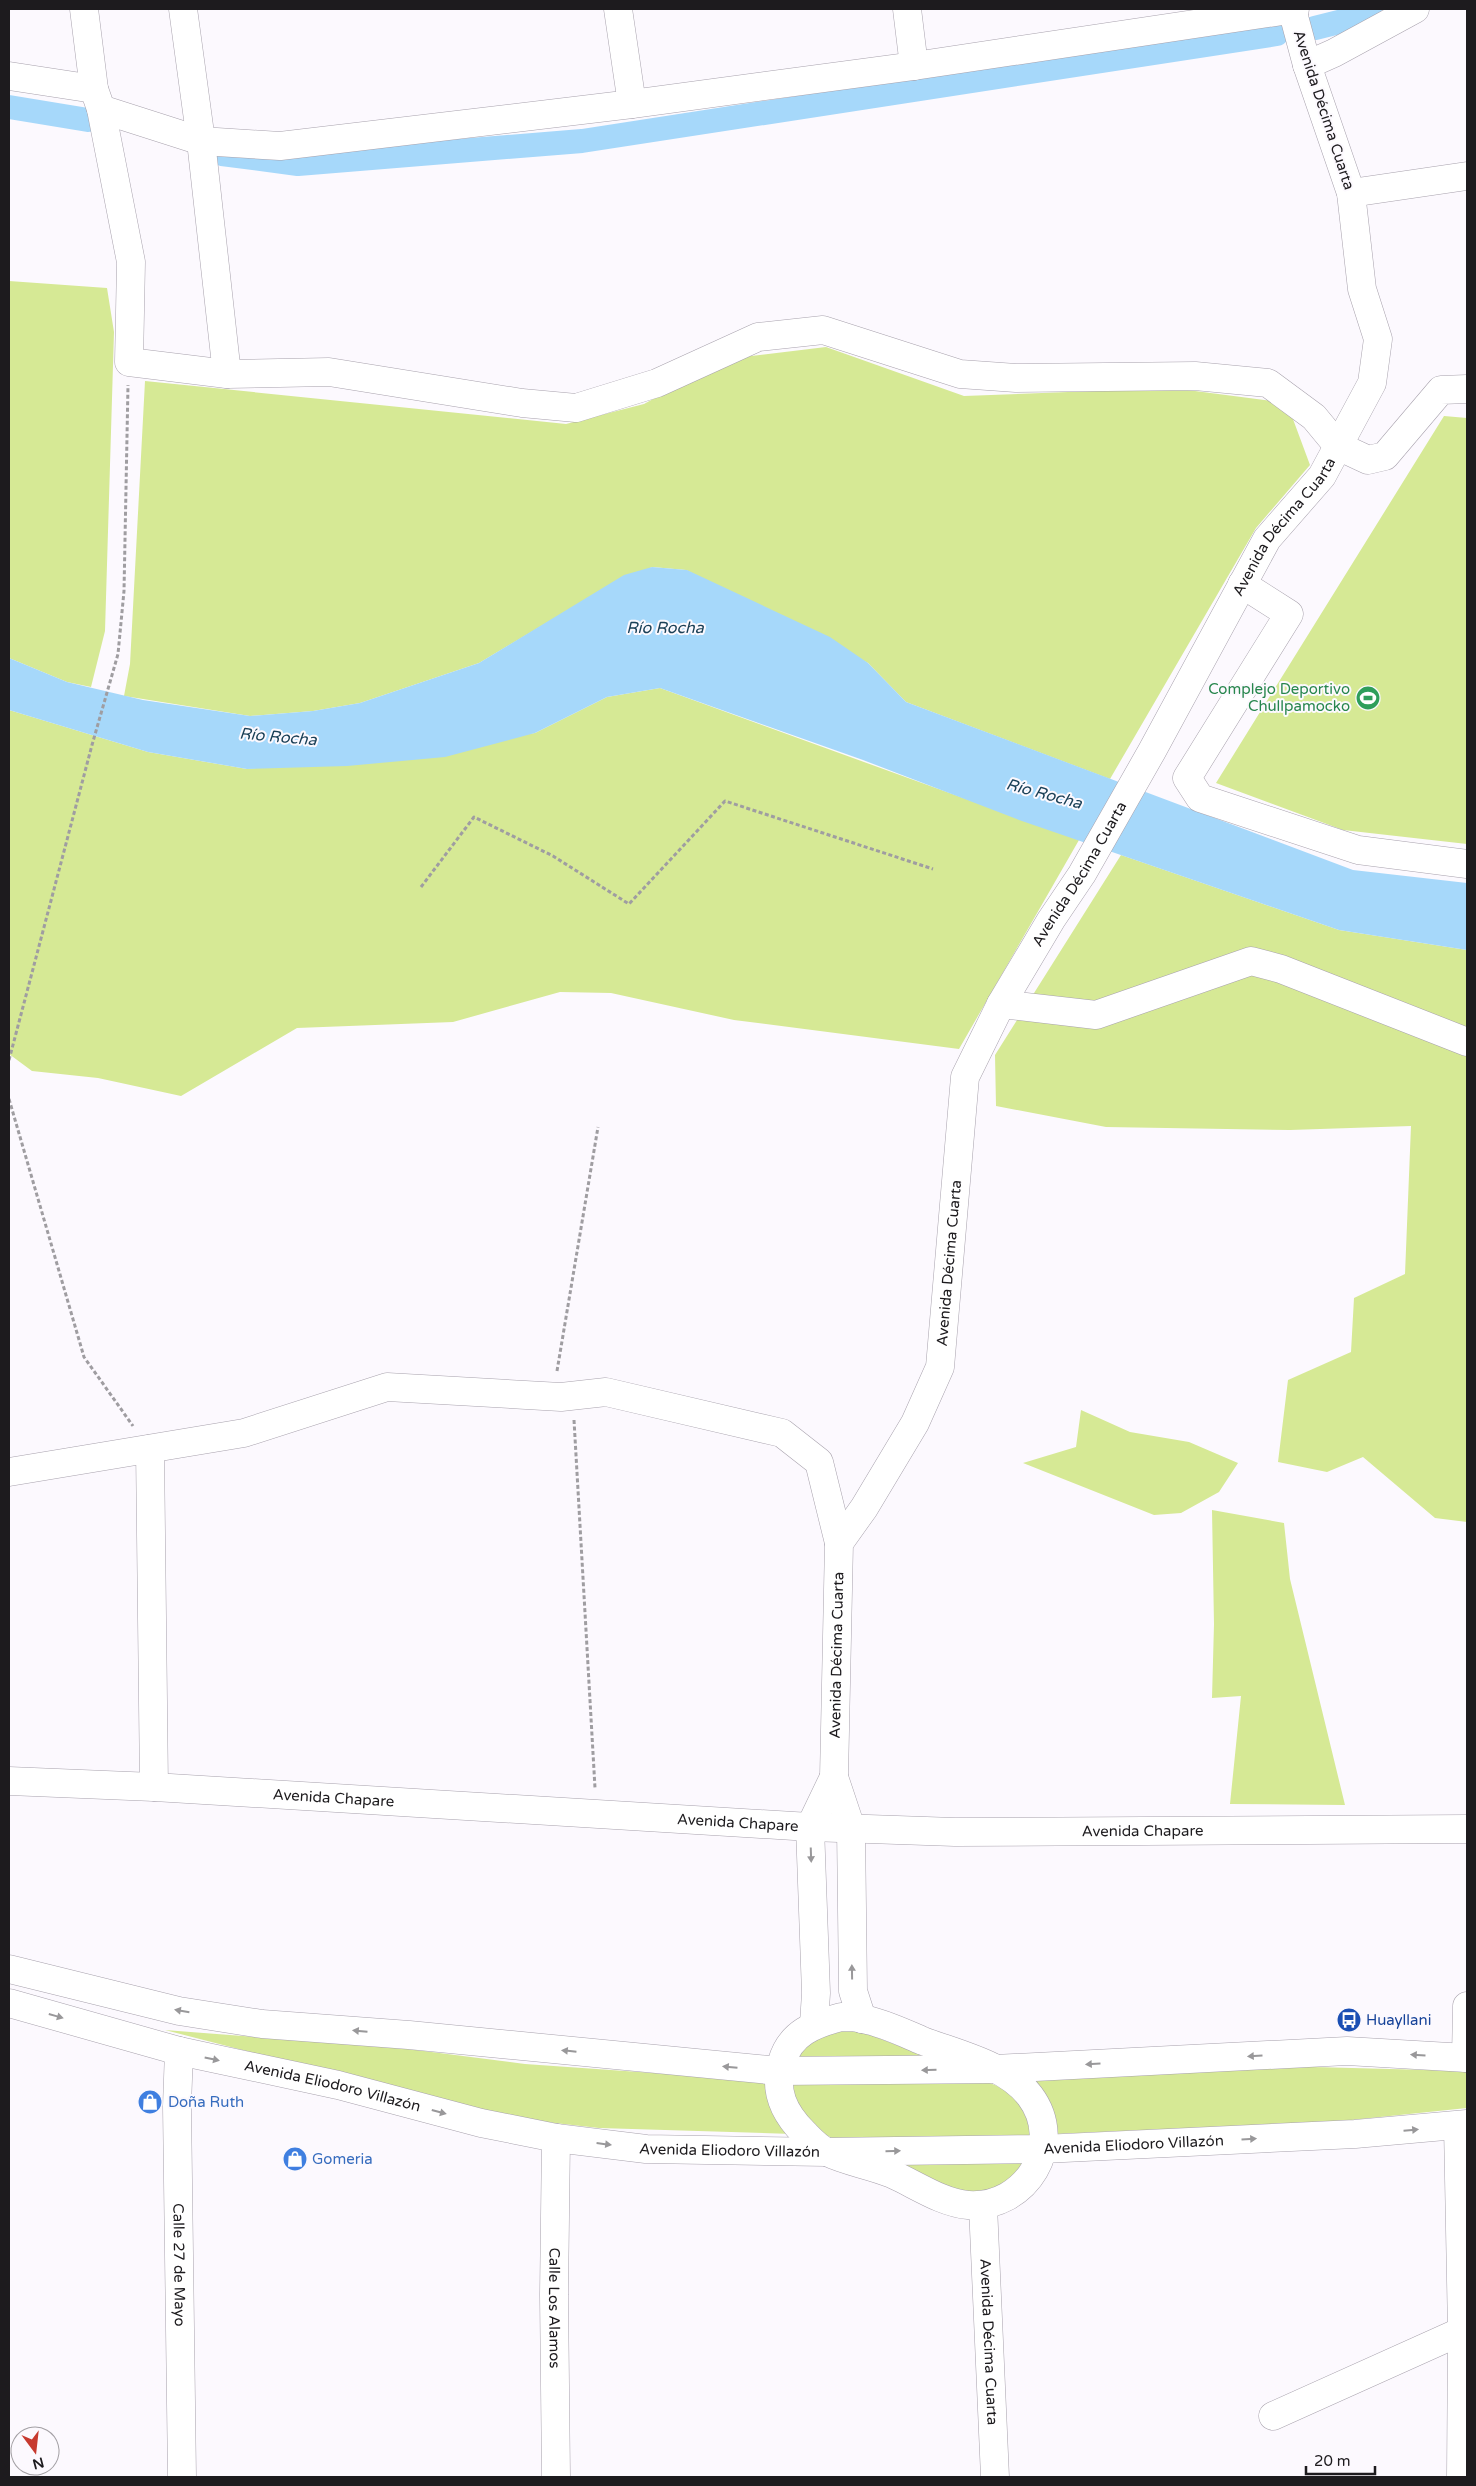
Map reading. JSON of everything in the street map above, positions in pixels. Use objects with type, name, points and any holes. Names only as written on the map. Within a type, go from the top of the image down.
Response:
[{"type":"main road","points":[[84,9],[98,99],[131,262],[129,362],[227,374],[329,372],[522,404],[576,408],[656,383],[758,337],[824,330],[960,374],[1016,378],[1195,376],[1268,383],[1314,417],[1338,446],[1368,460],[1385,456],[1441,390],[1467,390]]},
{"type":"main road","points":[[183,9],[201,141],[227,374]]},
{"type":"main road","points":[[618,9],[632,104]]},
{"type":"main road","points":[[907,9],[914,66]]},
{"type":"main road","points":[[9,76],[98,99],[201,141],[280,146],[632,104],[914,66],[1293,9]]},
{"type":"main road","name":"Avenida Décima Cuarta","points":[[862,2019],[853,1991],[851,1828],[834,1776],[839,1543],[864,1508],[915,1422],[940,1366],[965,1077],[1001,1004],[1051,920],[1082,874],[1152,751],[1266,539],[1322,476],[1372,383],[1378,339],[1362,289],[1351,193],[1307,65],[1293,9]]},
{"type":"main road","points":[[1307,65],[1334,53],[1415,9]]},
{"type":"main road","points":[[1351,193],[1467,176]]},
{"type":"main road","points":[[1242,584],[1289,614],[1186,778],[1200,798],[1358,850],[1467,864]]},
{"type":"main road","points":[[1001,1004],[1096,1014],[1251,961],[1280,970],[1467,1042]]},
{"type":"main road","points":[[9,1472],[244,1433],[387,1387],[562,1397],[606,1392],[782,1433],[819,1462],[839,1543]]},
{"type":"main road","points":[[150,1449],[154,1787]]},
{"type":"main road","name":"Avenida Décima Cuarta","points":[[814,2024],[816,1993],[810,1827],[834,1776]]},
{"type":"main road","name":"Avenida Chapare","points":[[9,1781],[154,1787],[810,1827],[955,1832],[1467,1830]]},
{"type":"main road","points":[[9,1969],[179,2011],[262,2024],[419,2036],[779,2072],[995,2069],[1347,2051],[1467,2058],[1467,2006]]},
{"type":"main road","name":"Avenida Eliodoro Villazón","points":[[9,2003],[179,2052],[338,2086],[482,2124],[556,2138],[646,2150],[826,2152],[1043,2150],[1355,2134],[1462,2125]]},
{"type":"main road","points":[[841,2017],[862,2019],[995,2069],[1030,2095],[1043,2129],[1043,2150],[1037,2166],[1025,2184],[1010,2197],[983,2206],[961,2204],[885,2171],[826,2152],[790,2120],[782,2106],[779,2089],[779,2072],[784,2054],[795,2039],[814,2024],[841,2017]]},
{"type":"main road","name":"Calle 27 de Mayo","points":[[179,2052],[177,2106],[182,2477]]},
{"type":"main road","points":[[1461,2477],[1462,2125]]},
{"type":"main road","name":"Calle Los Alamos","points":[[556,2138],[554,2296],[556,2477]]},
{"type":"main road","name":"Avenida Décima Cuarta","points":[[983,2206],[996,2477]]},
{"type":"main road","points":[[1273,2416],[1462,2331]]},
{"type":"path","points":[[9,1060],[92,745],[118,654],[124,591],[129,362]]},
{"type":"path","points":[[421,886],[474,817],[553,856],[629,904],[725,801],[934,869]]},
{"type":"path","points":[[9,1099],[84,1357],[150,1449]]},
{"type":"path","points":[[596,1814],[573,1396],[557,1372],[598,1127]]},
{"type":"green space","points":[[9,281],[107,288],[114,332],[105,631],[91,687],[67,682],[9,658]]},
{"type":"green space","points":[[826,347],[964,396],[1172,388],[1287,403],[1310,465],[1256,528],[1110,779],[906,702],[868,663],[686,570],[652,567],[548,622],[479,663],[360,703],[313,711],[250,716],[124,696],[130,664],[145,381],[566,424],[644,404],[726,359]]},
{"type":"green space","name":"Complejo Deportivo Chullpamocko","points":[[1444,416],[1467,418],[1467,844],[1343,830],[1216,783]]},
{"type":"green space","points":[[660,688],[1079,840],[959,1049],[734,1020],[611,993],[560,992],[453,1022],[297,1028],[181,1096],[98,1078],[32,1071],[9,1054],[9,710],[148,752],[247,769],[535,733],[607,697]]},
{"type":"green space","points":[[1121,855],[1339,930],[1467,950],[1467,1522],[1435,1518],[1363,1457],[1327,1472],[1278,1462],[1288,1380],[1351,1352],[1354,1298],[1405,1274],[1411,1126],[1290,1130],[1106,1127],[996,1106],[995,1055]]},
{"type":"green space","points":[[1081,1410],[1130,1432],[1189,1442],[1238,1463],[1219,1492],[1181,1513],[1154,1515],[1023,1463],[1076,1447]]},
{"type":"green space","points":[[1212,1510],[1284,1523],[1290,1579],[1345,1805],[1230,1804],[1241,1696],[1212,1698],[1214,1624]]},
{"type":"green space","points":[[165,2030],[408,2049],[525,2064],[769,2081],[793,2134],[599,2128],[501,2117]]},
{"type":"green space","points":[[837,2030],[860,2031],[933,2059],[797,2058],[815,2040]]},
{"type":"green space","points":[[1275,2066],[1467,2071],[1467,2108],[1332,2122],[1055,2134],[1027,2078]]},
{"type":"green space","points":[[986,2082],[1005,2090],[1018,2101],[1026,2117],[1032,2137],[834,2139],[822,2133],[798,2113],[789,2083]]},
{"type":"green space","points":[[897,2163],[1025,2163],[1007,2183],[991,2191],[973,2194],[949,2188]]},
{"type":"water","name":"Río Rocha","points":[[652,567],[687,570],[830,637],[868,663],[906,702],[1353,870],[1467,883],[1467,950],[1339,930],[1019,820],[863,760],[660,688],[607,697],[535,733],[445,757],[347,766],[247,769],[148,752],[9,710],[9,658],[67,682],[143,700],[250,716],[313,711],[360,703],[479,663],[624,575]]},
{"type":"waterway","points":[[1315,28],[1351,19],[1370,9]]},
{"type":"waterway","points":[[222,154],[298,164],[582,141],[1277,34]]},
{"type":"waterway","points":[[9,107],[88,120]]},
{"type":"place","name":"Complejo Deportivo Chullpamocko","points":[[1368,698]]},
{"type":"place","name":"Huayllani","points":[[1349,2020]]},
{"type":"place","name":"Doña Ruth","points":[[150,2102]]},
{"type":"place","name":"Gomeria","points":[[295,2159]]}]
